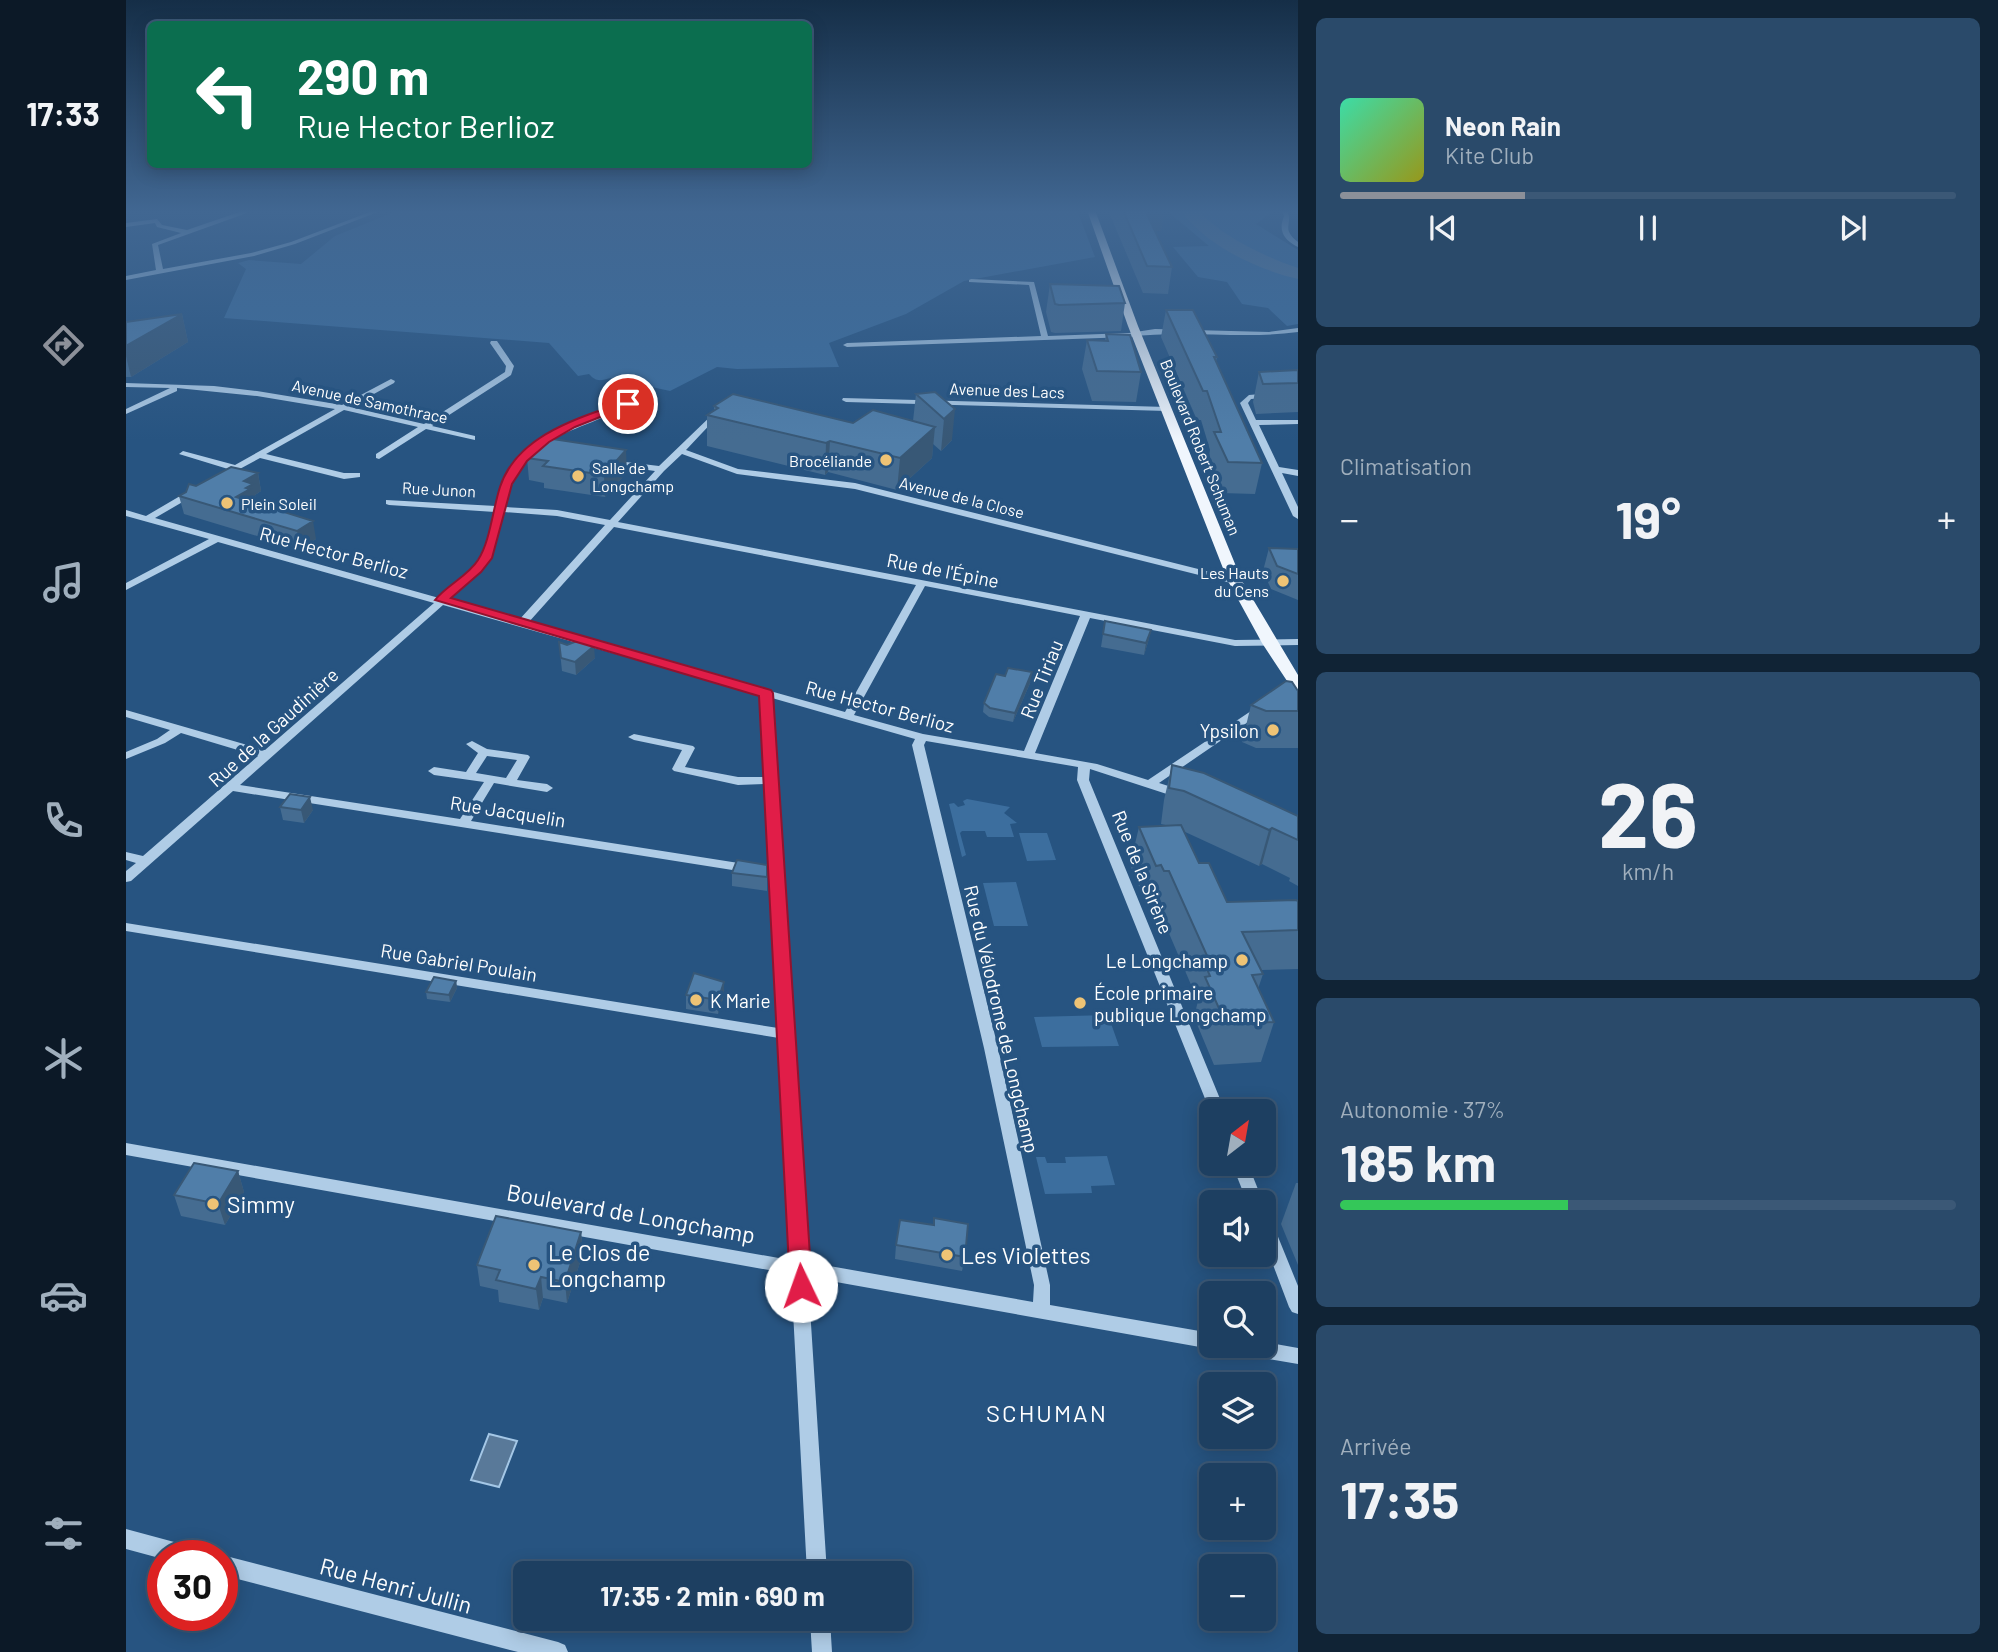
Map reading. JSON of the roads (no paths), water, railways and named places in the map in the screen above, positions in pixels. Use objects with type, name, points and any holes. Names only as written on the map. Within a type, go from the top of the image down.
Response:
[{"type":"main road","name":"Boulevard Robert Schuman","points":[[1119,287],[1235,582],[1269,643],[1289,695]]},
{"type":"street","points":[[1033,287],[1045,338]]},
{"type":"street","points":[[847,345],[1129,335],[1135,332],[1269,334],[1298,330]]},
{"type":"street","points":[[379,456],[508,373],[510,366],[494,344]]},
{"type":"street","points":[[213,481],[391,381]]},
{"type":"street","name":"Avenue de Samothrace","points":[[126,385],[274,394],[345,407],[472,438]]},
{"type":"street","points":[[126,412],[177,387]]},
{"type":"street","points":[[532,450],[578,421],[628,404],[649,387]]},
{"type":"street","points":[[1298,393],[1246,399],[1244,403],[1298,515]]},
{"type":"street","name":"Avenue des Lacs","points":[[846,400],[1167,409]]},
{"type":"street","points":[[521,624],[611,523],[715,414]]},
{"type":"street","points":[[1253,423],[1298,422]]},
{"type":"street","points":[[532,450],[543,452]]},
{"type":"street","name":"Rue de la Gaudinière","points":[[126,878],[477,570],[486,558],[499,507],[512,474],[532,450]]},
{"type":"street","name":"Avenue de la Close","points":[[681,451],[737,471],[855,486],[1235,582]]},
{"type":"street","points":[[183,454],[236,468]]},
{"type":"street","points":[[258,455],[344,476],[357,475]]},
{"type":"street","points":[[597,460],[661,469]]},
{"type":"street","points":[[1276,469],[1298,473]]},
{"type":"street","points":[[147,519],[202,487]]},
{"type":"street","name":"Rue Junon","points":[[389,502],[499,507],[557,513],[611,523]]},
{"type":"street","name":"Rue Hector Berlioz","points":[[126,513],[922,737],[1084,765],[1151,783],[1196,800]]},
{"type":"street","name":"Rue de l'Épine","points":[[611,523],[1242,644],[1298,642]]},
{"type":"street","points":[[126,587],[218,538]]},
{"type":"street","points":[[848,716],[921,584]]},
{"type":"street","name":"Rue Tiriau","points":[[1028,756],[1086,615]]},
{"type":"street","points":[[766,693],[816,1561]]},
{"type":"street","points":[[1151,783],[1289,695]]},
{"type":"street","points":[[126,713],[268,755]]},
{"type":"street","points":[[126,756],[161,741],[180,728]]},
{"type":"street","points":[[634,737],[689,748],[678,769],[738,780],[772,780]]},
{"type":"street","name":"Rue du Vélodrome de Longchamp","points":[[922,737],[918,745],[991,1048],[1042,1284],[1041,1311]]},
{"type":"street","points":[[472,744],[484,752],[524,757],[510,782]]},
{"type":"street","points":[[469,776],[484,752]]},
{"type":"street","name":"Rue de la Sirène","points":[[1084,765],[1083,780],[1213,1099]]},
{"type":"street","points":[[434,771],[547,788]]},
{"type":"street","points":[[464,823],[491,779]]},
{"type":"street","name":"Rue Jacquelin","points":[[232,787],[778,873]]},
{"type":"street","points":[[126,856],[145,861]]},
{"type":"street","name":"Rue Gabriel Poulain","points":[[126,927],[785,1034]]},
{"type":"street","name":"Boulevard de Longchamp","points":[[126,1149],[1199,1339]]},
{"type":"street","points":[[1276,1252],[1298,1307]]},
{"type":"street","points":[[1276,1352],[1298,1356]]},
{"type":"street","points":[[126,1539],[147,1545]]},
{"type":"street","name":"Rue Henri Jullin","points":[[238,1568],[558,1652]]},
{"type":"street","points":[[821,1631],[822,1652]]},
{"type":"place","name":"Brocéliande","points":[[886,460]]},
{"type":"place","name":"Salle de Longchamp","points":[[578,476]]},
{"type":"place","name":"Plein Soleil","points":[[227,503]]},
{"type":"place","name":"Les Hauts du Cens","points":[[1283,581]]},
{"type":"place","name":"Ypsilon","points":[[1273,730]]},
{"type":"place","name":"Le Longchamp","points":[[1242,960]]},
{"type":"place","name":"K Marie","points":[[696,1000]]},
{"type":"place","name":"École primaire publique Longchamp","points":[[1080,1003]]},
{"type":"place","name":"Simmy","points":[[213,1204]]},
{"type":"place","name":"Les Violettes","points":[[947,1255]]},
{"type":"place","name":"Le Clos de Longchamp","points":[[534,1265]]},
{"type":"district","name":"SCHUMAN","points":[[1047,1412]]}]
